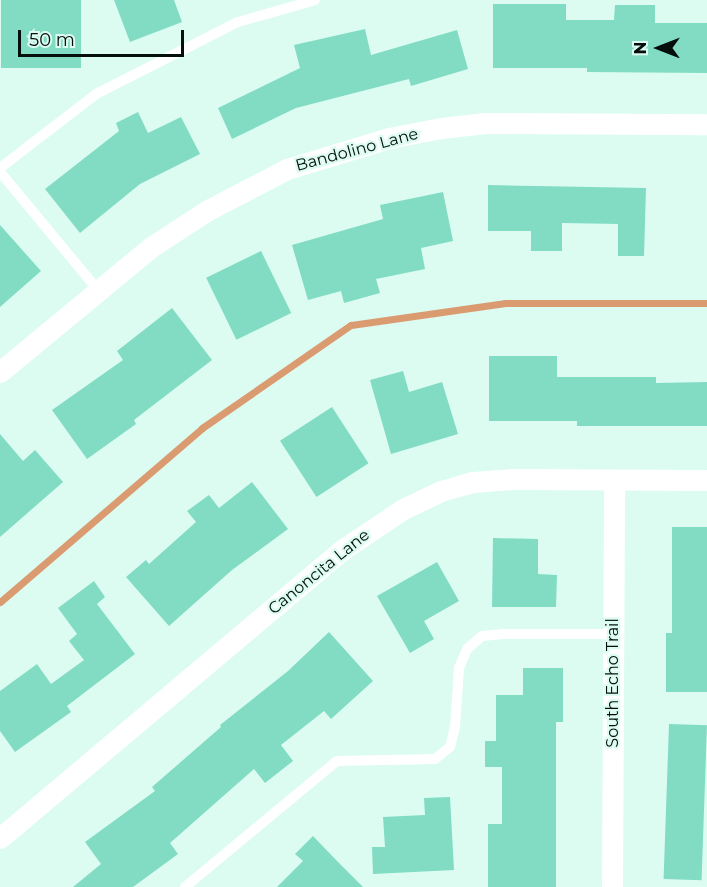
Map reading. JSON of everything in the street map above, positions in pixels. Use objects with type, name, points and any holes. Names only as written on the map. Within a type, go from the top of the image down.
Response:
[{"type":"street","name":"Bandolino Lane","points":[[0,372],[151,248],[208,210],[287,169],[389,138],[441,128],[485,123],[707,124]]},
{"type":"street","name":"Canoncita Lane","points":[[0,838],[342,550],[402,509],[441,491],[473,482],[513,479],[707,480]]},
{"type":"street","name":"South Echo Trail","points":[[612,887],[614,480]]},
{"type":"lane","points":[[98,290],[0,170],[96,94],[238,22],[315,0]]},
{"type":"lane","points":[[185,887],[337,761],[435,759],[450,747],[455,728],[459,668],[467,649],[482,636],[614,634]]},
{"type":"building","points":[[1,0],[81,0],[81,68],[1,68]]},
{"type":"building","points":[[114,0],[174,0],[182,22],[130,42]]},
{"type":"building","points":[[493,4],[566,4],[566,20],[614,20],[615,5],[655,5],[655,23],[707,23],[707,73],[587,72],[587,68],[493,68]]},
{"type":"building","points":[[365,29],[371,55],[457,30],[468,69],[411,86],[409,79],[296,108],[232,139],[218,108],[300,68],[294,45]]},
{"type":"building","points":[[138,112],[148,133],[181,117],[200,154],[140,184],[80,233],[45,189],[119,131],[116,123]]},
{"type":"building","points":[[488,185],[646,188],[644,256],[618,256],[618,224],[562,223],[562,251],[531,251],[531,231],[488,231]]},
{"type":"building","points":[[443,192],[453,241],[421,248],[425,269],[376,279],[380,293],[344,303],[341,291],[308,300],[292,245],[383,219],[380,205]]},
{"type":"building","points":[[0,225],[41,271],[0,307]]},
{"type":"building","points":[[261,251],[291,313],[236,340],[206,278]]},
{"type":"building","points":[[172,308],[212,360],[134,420],[136,424],[87,459],[52,410],[123,360],[117,351]]},
{"type":"building","points":[[489,356],[557,356],[557,377],[656,377],[656,383],[707,382],[707,426],[577,426],[577,421],[489,421]]},
{"type":"building","points":[[403,371],[409,392],[442,382],[458,434],[391,454],[370,380]]},
{"type":"building","points":[[332,407],[368,463],[316,497],[280,441]]},
{"type":"building","points":[[0,434],[23,461],[35,450],[63,482],[0,537]]},
{"type":"building","points":[[252,482],[288,529],[232,570],[169,626],[126,577],[146,560],[149,564],[196,522],[187,511],[209,495],[219,508]]},
{"type":"building","points":[[672,527],[707,527],[707,692],[666,692],[666,633],[672,633]]},
{"type":"building","points":[[493,538],[538,539],[538,574],[557,575],[556,607],[492,607]]},
{"type":"building","points":[[437,562],[459,601],[424,621],[434,639],[410,653],[377,596]]},
{"type":"building","points":[[94,581],[105,597],[97,604],[135,654],[67,706],[71,712],[15,752],[0,731],[0,691],[37,664],[51,684],[84,660],[69,641],[77,634],[58,608]]},
{"type":"building","points":[[329,632],[373,681],[331,719],[324,711],[281,745],[293,761],[265,783],[254,769],[170,843],[178,854],[133,887],[73,887],[101,864],[85,842],[155,791],[152,787],[221,727],[220,725],[288,671]]},
{"type":"building","points":[[523,668],[563,668],[563,722],[556,722],[556,887],[488,887],[488,824],[502,824],[502,767],[485,767],[485,741],[496,741],[496,695],[523,695]]},
{"type":"building","points":[[669,724],[707,725],[702,880],[664,879]]},
{"type":"building","points":[[450,797],[454,870],[373,874],[372,847],[385,847],[383,817],[425,815],[424,798]]},
{"type":"building","points":[[313,836],[363,887],[277,887],[303,861],[295,854]]},
{"type":"waterway","points":[[0,602],[202,428],[351,325],[505,303],[707,303]]}]
